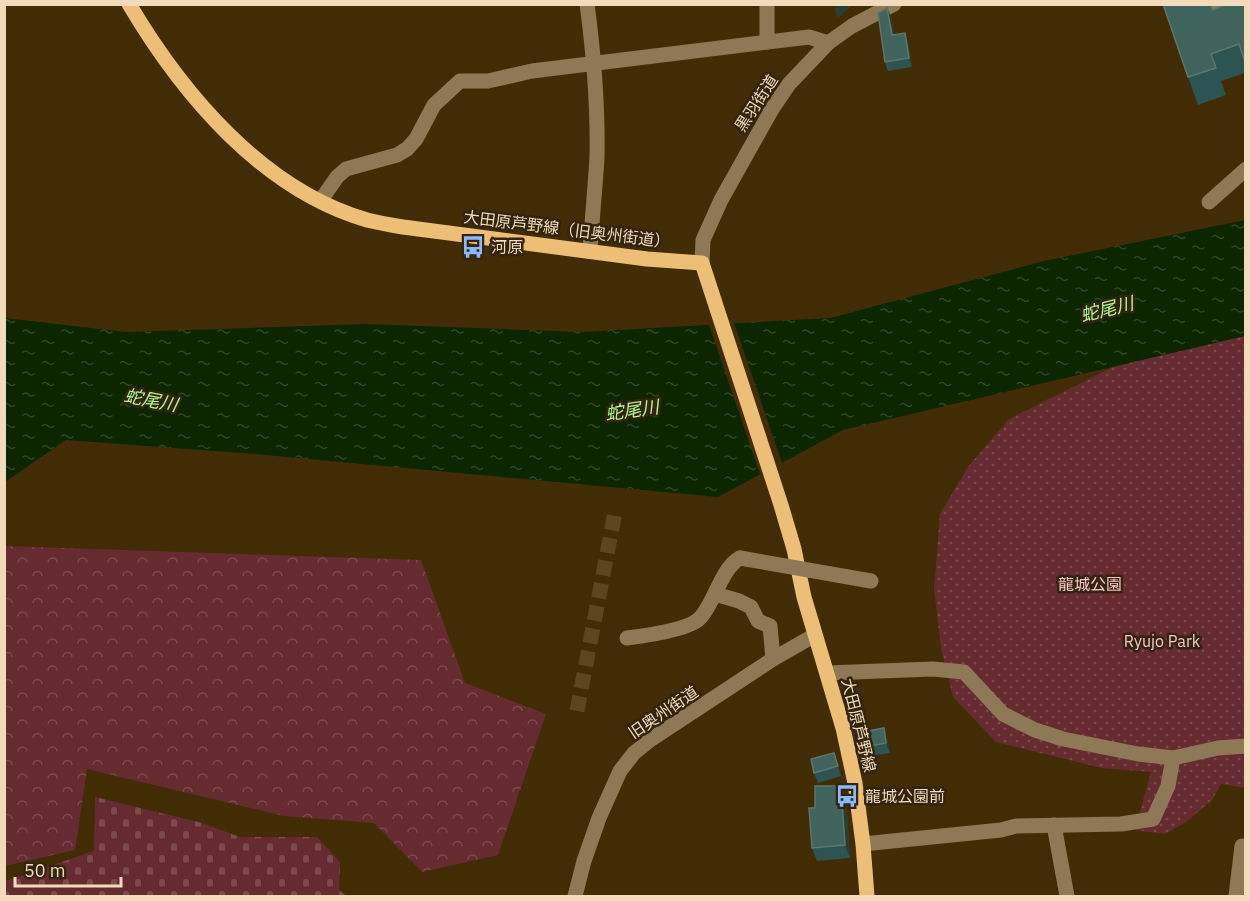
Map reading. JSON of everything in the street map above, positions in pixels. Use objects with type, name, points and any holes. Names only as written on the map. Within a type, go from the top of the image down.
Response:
[{"type":"main road","name":"大田原芦野線（旧奥州街道）","points":[[129,4],[172,70],[242,148],[267,169],[321,200],[367,220],[403,227],[702,263]]},
{"type":"main road","points":[[702,263],[781,505],[815,635]]},
{"type":"main road","name":"大田原芦野線","points":[[815,635],[855,783],[867,897]]},
{"type":"street","points":[[587,4],[595,64],[597,158],[590,251]]},
{"type":"street","points":[[767,4],[767,42]]},
{"type":"street","name":"黒羽街道","points":[[702,263],[703,240],[710,223],[750,146],[789,84],[828,43],[852,26],[894,4]]},
{"type":"street","points":[[1217,4],[1223,19],[1245,10]]},
{"type":"street","points":[[321,200],[346,169],[397,155],[407,149],[416,139],[434,105],[460,81],[488,81],[532,71],[809,37],[828,43]]},
{"type":"street","points":[[1209,202],[1245,169]]},
{"type":"street","points":[[627,638],[651,635],[699,620],[732,564],[740,558],[871,581]]},
{"type":"street","points":[[715,594],[740,601],[751,608],[758,621],[770,626],[773,659]]},
{"type":"street","name":"旧奥州街道","points":[[575,897],[584,861],[599,818],[620,771],[634,753],[650,740],[773,659],[815,635]]},
{"type":"street","points":[[827,673],[933,669],[964,672],[1003,714],[1035,730],[1092,746],[1173,758],[1218,748],[1245,746]]},
{"type":"street","points":[[863,844],[1001,830],[1016,826],[1121,824],[1153,819],[1168,786],[1173,758]]},
{"type":"street","points":[[1054,825],[1068,897]]},
{"type":"street","points":[[1236,897],[1242,846]]},
{"type":"green space","name":"龍城公園","points":[[1245,334],[1245,788],[1221,784],[1212,800],[1186,822],[1165,834],[1135,830],[1151,772],[1102,768],[996,742],[953,697],[941,647],[934,589],[940,514],[968,467],[1009,419],[1163,342]]},
{"type":"green space","points":[[5,546],[421,560],[465,683],[546,714],[498,855],[422,872],[374,823],[284,816],[87,769],[75,850],[5,866]]},
{"type":"green space","points":[[95,797],[202,823],[240,837],[317,837],[340,862],[339,889],[346,896],[5,896],[5,881],[94,851]]},
{"type":"water","name":"蛇尾川","points":[[1245,220],[1245,336],[843,430],[718,497],[255,454],[66,440],[5,482],[5,318],[126,332],[365,324],[582,332],[830,318],[1044,261]]},
{"type":"pier","points":[[733,320],[783,466],[761,477],[708,322]]},
{"type":"building","points":[[1163,4],[1210,4],[1213,10],[1227,4],[1245,4],[1245,62],[1239,44],[1211,54],[1216,68],[1188,77]]},
{"type":"building","points":[[887,8],[892,35],[905,33],[909,58],[885,62],[878,13]]},
{"type":"building","points":[[884,728],[886,743],[859,748],[857,733]]},
{"type":"building","points":[[834,753],[838,766],[814,773],[811,759]]},
{"type":"building","points":[[815,786],[841,786],[845,845],[812,848],[809,808],[815,808]]},
{"type":"tunnel","points":[[577,711],[615,512]]},
{"type":"place","name":"河原","points":[[473,247]]},
{"type":"place","name":"龍城公園前","points":[[847,796]]},
{"type":"park label","name":"Ryujo Park","points":[[1162,641]]}]
